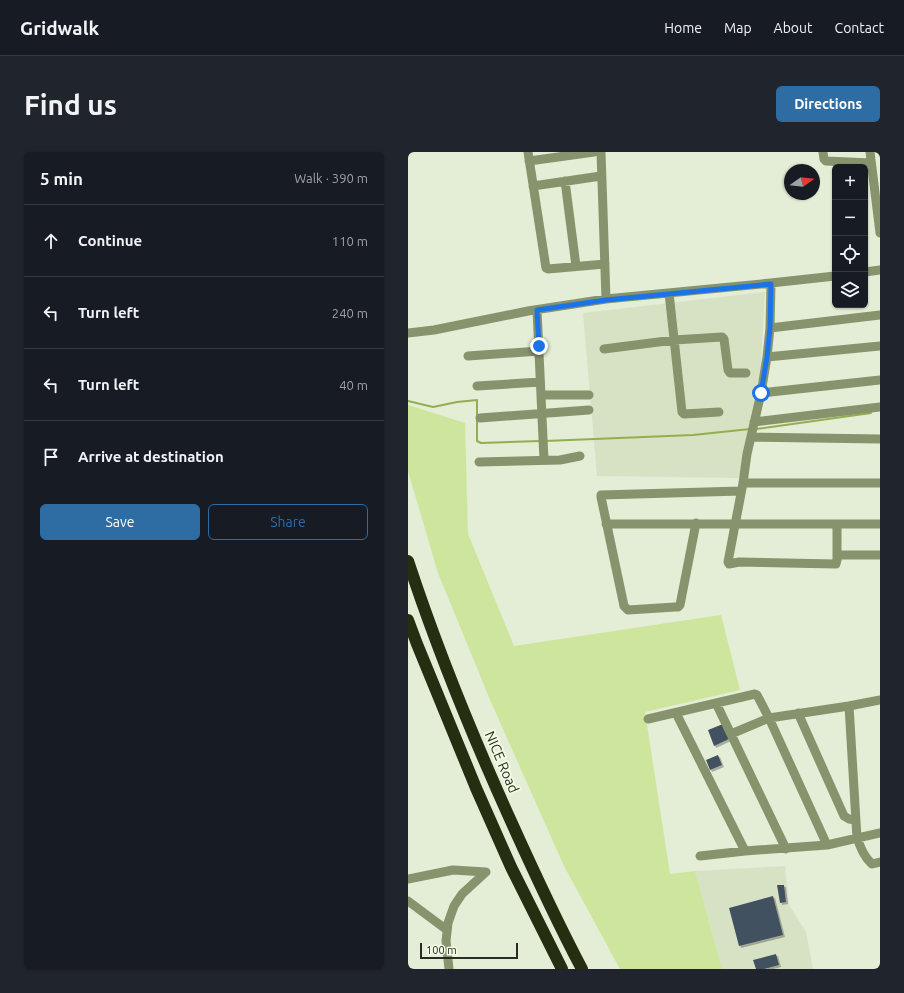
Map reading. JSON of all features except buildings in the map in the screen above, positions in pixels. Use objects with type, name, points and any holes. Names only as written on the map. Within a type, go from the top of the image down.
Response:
[{"type":"highway","name":"NICE Road","points":[[408,561],[432,629],[486,766],[533,870],[582,969]]},
{"type":"highway","points":[[408,620],[476,788],[511,867],[562,969]]},
{"type":"street","points":[[594,152],[529,157],[546,268],[605,264]]},
{"type":"street","points":[[601,152],[606,300]]},
{"type":"street","points":[[824,152],[824,159],[826,161],[871,163]]},
{"type":"street","points":[[846,152],[847,162]]},
{"type":"street","points":[[870,152],[879,214],[880,234]]},
{"type":"street","points":[[533,186],[601,176]]},
{"type":"street","points":[[565,181],[576,266]]},
{"type":"street","points":[[868,272],[880,270]]},
{"type":"street","points":[[408,333],[434,330],[537,310],[606,300],[771,284],[832,276]]},
{"type":"street","points":[[771,284],[770,328],[767,357],[761,393],[747,454],[728,564],[739,562],[836,564],[837,524]]},
{"type":"street","points":[[669,293],[682,412],[684,414],[719,412]]},
{"type":"street","points":[[537,310],[544,460]]},
{"type":"street","points":[[770,328],[880,315]]},
{"type":"street","points":[[604,349],[674,340],[722,337],[724,339],[728,370],[730,373],[746,373]]},
{"type":"street","points":[[767,357],[880,346]]},
{"type":"street","points":[[468,356],[539,351]]},
{"type":"street","points":[[761,393],[880,380]]},
{"type":"street","points":[[477,386],[540,382]]},
{"type":"street","points":[[541,395],[590,395]]},
{"type":"street","points":[[754,422],[880,407]]},
{"type":"street","points":[[480,418],[589,410]]},
{"type":"street","points":[[751,437],[880,439]]},
{"type":"street","points":[[479,462],[560,460],[580,456]]},
{"type":"street","points":[[696,523],[680,605],[675,607],[628,610],[624,606],[601,495],[742,487],[880,483]]},
{"type":"street","points":[[606,524],[880,524]]},
{"type":"street","points":[[837,555],[880,555]]},
{"type":"street","points":[[648,719],[755,694],[769,718],[827,845]]},
{"type":"street","points":[[731,734],[769,718],[880,700]]},
{"type":"street","points":[[716,703],[786,849]]},
{"type":"street","points":[[849,706],[857,838],[864,854],[876,863]]},
{"type":"street","points":[[676,713],[745,851]]},
{"type":"street","points":[[798,713],[844,816],[849,820],[856,820]]},
{"type":"street","points":[[700,856],[827,845],[880,833]]},
{"type":"street","points":[[408,879],[453,870],[486,872],[462,894],[454,906],[448,922],[446,941],[449,969]]},
{"type":"street","points":[[408,901],[447,930]]},
{"type":"shaded area","points":[[765,292],[761,365],[739,478],[597,476],[583,313]]},
{"type":"shaded area","points":[[785,866],[789,905],[806,932],[813,969],[722,969],[695,871]]},
{"type":"green space","points":[[408,405],[465,423],[468,534],[514,646],[721,615],[740,690],[645,712],[670,874],[695,871],[722,969],[620,969],[564,866],[491,702],[438,573],[408,471]]},
{"type":"waterway","points":[[408,401],[433,407],[477,400],[477,441],[481,443],[540,441]]},
{"type":"waterway","points":[[756,429],[871,413]]},
{"type":"waterway","points":[[545,441],[693,435],[750,429]]},
{"type":"route","points":[[539,346],[537,310],[649,295],[771,284],[770,328],[761,393]]}]
